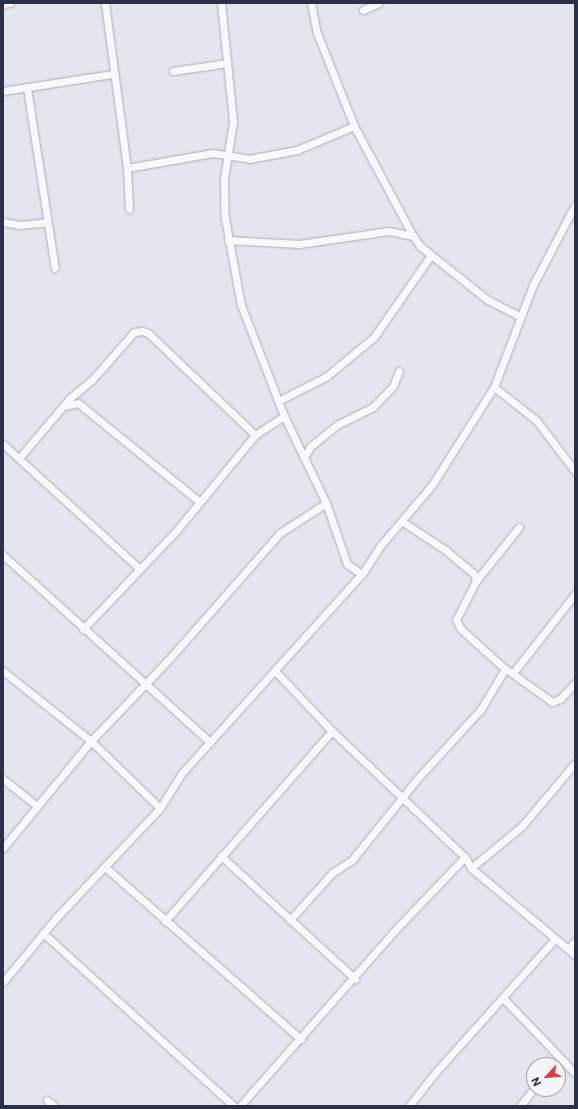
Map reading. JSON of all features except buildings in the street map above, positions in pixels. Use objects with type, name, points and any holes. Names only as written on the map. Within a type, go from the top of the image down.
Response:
[{"type":"street","points":[[3,4],[10,3]]},
{"type":"street","points":[[105,3],[112,74],[126,168],[129,209]]},
{"type":"street","points":[[221,3],[233,122],[226,158],[224,187],[228,240],[241,305],[284,416],[326,503],[347,564],[362,574]]},
{"type":"street","points":[[311,3],[317,33],[354,126],[413,236],[431,255],[488,300],[519,316]]},
{"type":"street","points":[[363,10],[379,3]]},
{"type":"street","points":[[173,71],[227,63]]},
{"type":"street","points":[[3,91],[112,74]]},
{"type":"street","points":[[27,88],[55,268]]},
{"type":"street","points":[[126,168],[213,153],[226,158],[249,159],[297,150],[354,126]]},
{"type":"street","points":[[3,982],[43,933],[160,808],[181,774],[362,574],[381,545],[403,522],[432,485],[494,387],[519,316],[575,205]]},
{"type":"street","points":[[3,222],[20,224],[47,222]]},
{"type":"street","points":[[228,240],[299,244],[389,230],[413,236]]},
{"type":"street","points":[[278,401],[327,376],[374,337],[431,255]]},
{"type":"street","points":[[20,457],[64,406],[92,380],[134,332],[142,331],[148,333],[255,435]]},
{"type":"street","points":[[304,457],[311,446],[337,425],[373,407],[393,386],[399,371]]},
{"type":"street","points":[[494,387],[533,417],[575,471]]},
{"type":"street","points":[[64,406],[78,404],[200,502]]},
{"type":"street","points":[[84,629],[200,502],[255,435],[284,416]]},
{"type":"street","points":[[3,444],[20,457],[140,569]]},
{"type":"street","points":[[3,848],[91,741],[145,682],[171,657],[280,532],[326,503]]},
{"type":"street","points":[[403,522],[447,551],[474,574],[476,581]]},
{"type":"street","points":[[519,527],[476,581],[456,620],[461,629],[505,669],[513,673],[552,702],[560,699],[575,683]]},
{"type":"street","points":[[3,555],[210,742]]},
{"type":"street","points":[[513,673],[575,594]]},
{"type":"street","points":[[290,920],[332,873],[352,860],[404,798],[418,778],[481,709],[505,669]]},
{"type":"street","points":[[3,671],[91,741],[160,808]]},
{"type":"street","points":[[275,671],[332,731],[465,857],[472,868],[575,955]]},
{"type":"street","points":[[165,921],[332,731]]},
{"type":"street","points":[[472,868],[522,826],[575,763]]},
{"type":"street","points":[[3,778],[37,806]]},
{"type":"street","points":[[221,856],[354,979]]},
{"type":"street","points":[[240,1106],[354,979],[398,927],[465,857]]},
{"type":"street","points":[[105,867],[301,1039]]},
{"type":"street","points":[[43,933],[234,1106]]},
{"type":"street","points":[[409,1106],[435,1073],[555,939]]},
{"type":"street","points":[[568,949],[575,941]]},
{"type":"street","points":[[503,998],[555,1057]]},
{"type":"street","points":[[566,1067],[575,1073]]},
{"type":"street","points":[[520,1106],[527,1097]]},
{"type":"street","points":[[47,1100],[54,1106]]}]
